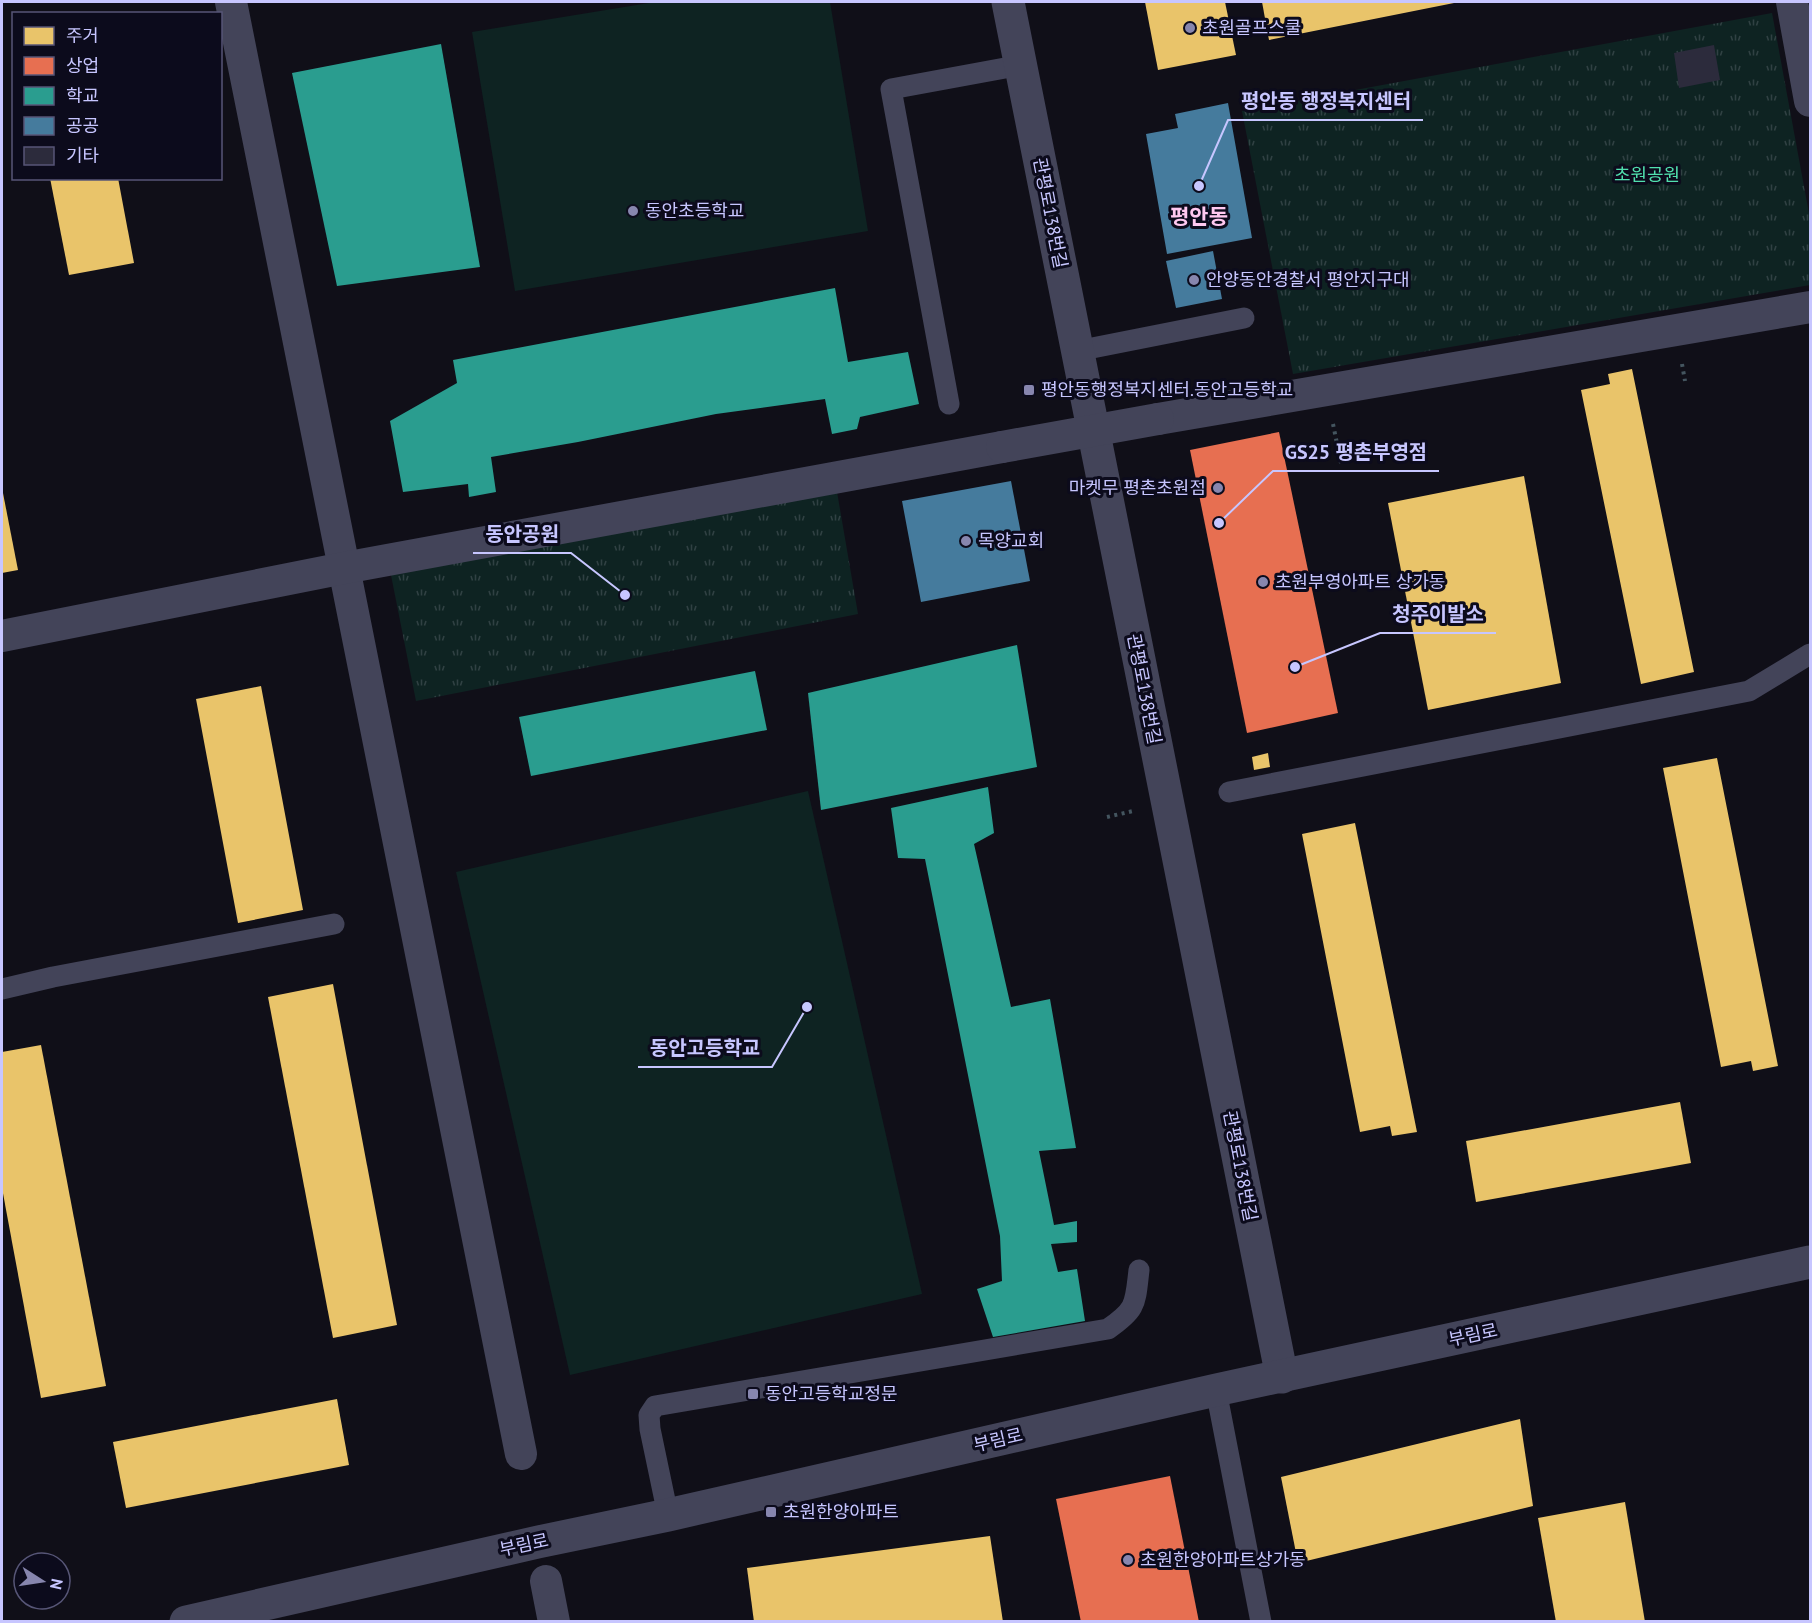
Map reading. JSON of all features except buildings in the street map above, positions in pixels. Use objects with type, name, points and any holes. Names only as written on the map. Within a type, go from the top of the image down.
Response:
[{"type":"street","points":[[231,2],[520,1454]]},
{"type":"street","name":"관평로138번길","points":[[1008,2],[1282,1377]]},
{"type":"street","points":[[1792,2],[1805,37],[1810,101]]},
{"type":"street","points":[[2,636],[344,568],[1002,447],[1810,308]]},
{"type":"street","name":"부림로","points":[[186,1622],[1216,1390],[1810,1262]]},
{"type":"street","points":[[546,1581],[554,1622]]},
{"type":"lane","points":[[949,404],[891,89],[1021,65]]},
{"type":"lane","points":[[1077,351],[1244,318]]},
{"type":"lane","points":[[1229,792],[1749,691],[1810,654]]},
{"type":"lane","points":[[2,989],[53,976],[334,924]]},
{"type":"lane","points":[[668,1515],[650,1429],[649,1415],[655,1406],[1108,1329],[1124,1318],[1135,1304],[1139,1270]]},
{"type":"lane","points":[[1216,1390],[1261,1622]]},
{"type":"green space","points":[[655,2],[830,2],[868,231],[515,291],[472,32]]},
{"type":"green space","name":"초원공원","points":[[1772,13],[1810,219],[1810,285],[1293,374],[1242,111]]},
{"type":"green space","points":[[837,492],[858,614],[416,701],[391,575]]},
{"type":"green space","points":[[808,791],[922,1294],[570,1375],[456,872]]},
{"type":"place","name":"초원골프스쿨","points":[[1190,28]]},
{"type":"place","name":"평안동 행정복지센터","points":[[1199,186]]},
{"type":"place","name":"동안초등학교","points":[[633,211]]},
{"type":"place","name":"안양동안경찰서 평안지구대","points":[[1194,280]]},
{"type":"place","name":"평안동행정복지센터.동안고등학교","points":[[1029,390]]},
{"type":"place","name":"마켓무 평촌초원점","points":[[1218,488]]},
{"type":"place","name":"GS25 평촌부영점","points":[[1219,523]]},
{"type":"place","name":"목양교회","points":[[966,541]]},
{"type":"place","name":"초원부영아파트 상가동","points":[[1263,582]]},
{"type":"place","name":"동안공원","points":[[625,595]]},
{"type":"place","name":"청주이발소","points":[[1295,667]]},
{"type":"place","name":"동안고등학교","points":[[807,1007]]},
{"type":"place","name":"동안고등학교정문","points":[[753,1394]]},
{"type":"place","name":"초원한양아파트","points":[[771,1512]]},
{"type":"place","name":"초원한양아파트상가동","points":[[1128,1560]]},
{"type":"district","name":"평안동","points":[[1199,217]]}]
